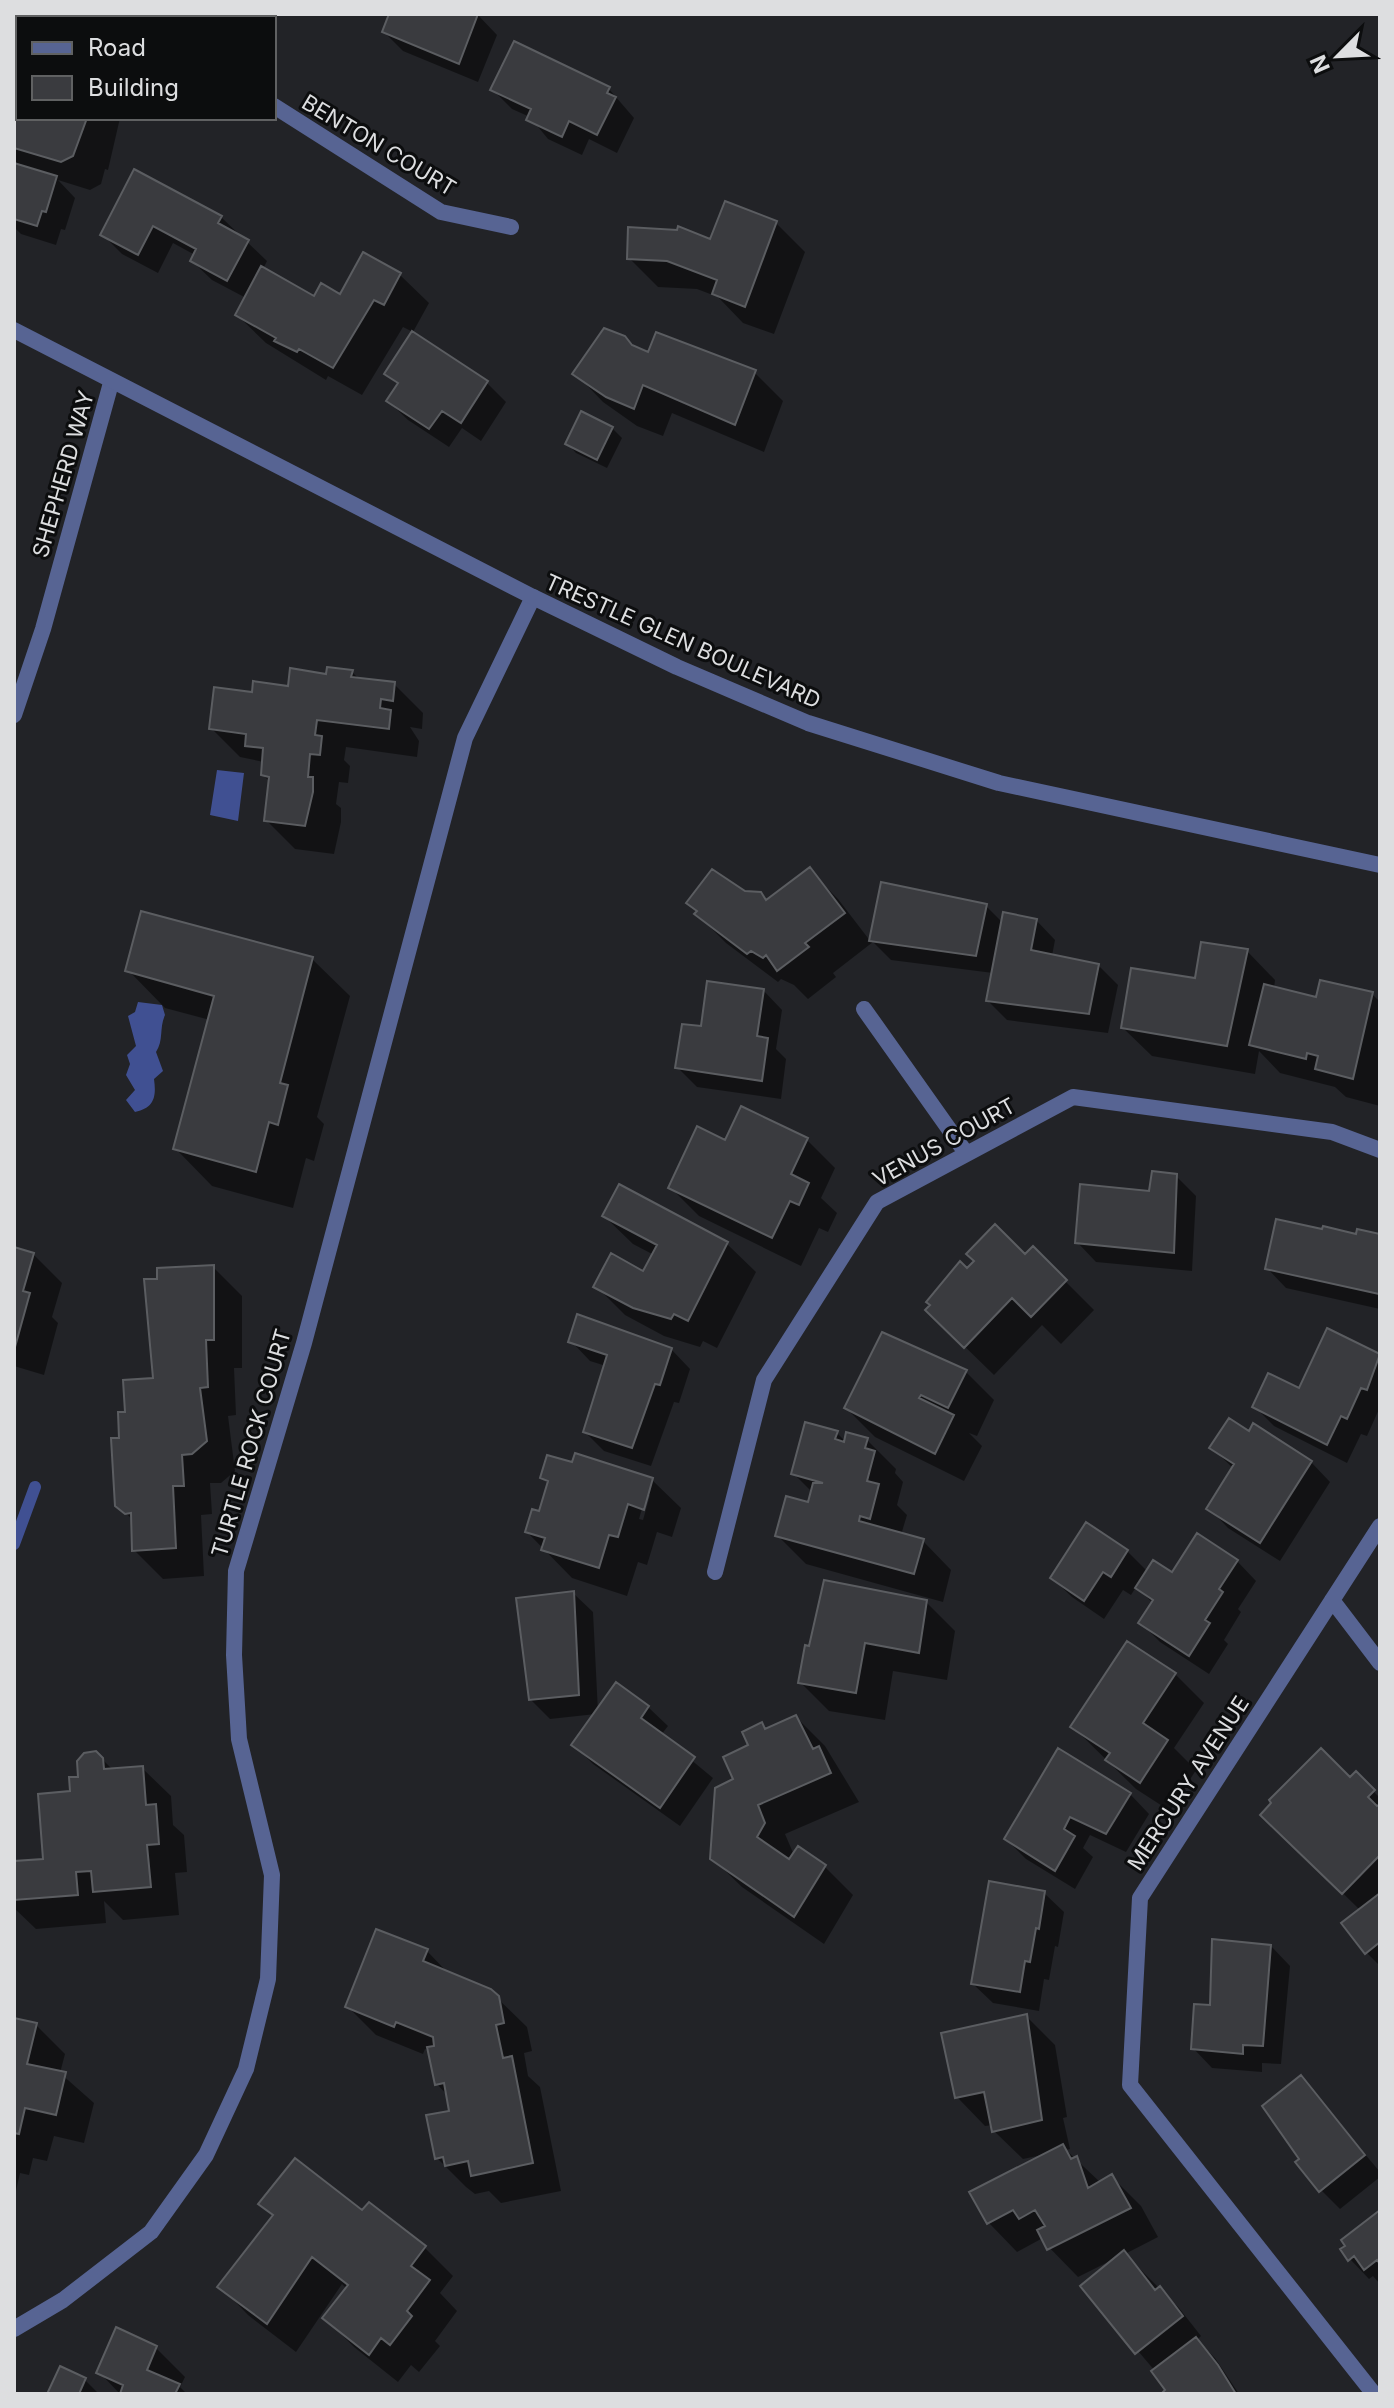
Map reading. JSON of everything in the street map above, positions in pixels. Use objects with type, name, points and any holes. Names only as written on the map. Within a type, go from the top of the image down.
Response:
[{"type":"street","name":"BENTON COURT","points":[[276,107],[441,212],[511,227]]},
{"type":"street","name":"TRESTLE GLEN BOULEVARD","points":[[14,330],[111,383],[533,597],[689,672],[871,745],[1063,799],[1380,865]]},
{"type":"street","name":"SHEPHERD WAY","points":[[14,715],[43,629],[111,383]]},
{"type":"street","name":"TURTLE ROCK COURT","points":[[14,2329],[63,2300],[151,2232],[206,2155],[246,2069],[268,1979],[272,1875],[239,1739],[234,1655],[236,1571],[308,1328],[465,738],[533,597]]},
{"type":"street","points":[[864,1009],[966,1153]]},
{"type":"street","name":"VENUS COURT","points":[[715,1572],[764,1380],[877,1202],[1073,1097],[1332,1132],[1380,1150]]},
{"type":"street","name":"MERCURY AVENUE","points":[[1374,2394],[1130,2085],[1140,1898],[1380,1526]]},
{"type":"street","points":[[1332,1600],[1380,1663]]},
{"type":"water","points":[[217,770],[244,773],[238,821],[210,815]]},
{"type":"water","points":[[138,1002],[162,1005],[165,1015],[156,1052],[163,1071],[154,1079],[151,1104],[135,1112],[126,1100],[135,1090],[126,1075],[130,1064],[127,1055],[136,1046],[128,1016],[135,1012]]},
{"type":"building","points":[[389,14],[478,14],[459,64],[382,32]]},
{"type":"building","points":[[514,41],[610,87],[607,93],[616,97],[597,135],[569,121],[562,137],[526,120],[531,109],[490,90]]},
{"type":"building","points":[[14,46],[16,120],[86,120],[73,156],[61,162],[14,148]]},
{"type":"building","points":[[14,163],[57,176],[46,212],[42,211],[37,226],[14,219]]},
{"type":"building","points":[[134,169],[222,216],[218,223],[249,240],[227,281],[190,261],[196,249],[153,226],[138,255],[100,235]]},
{"type":"building","points":[[725,201],[777,221],[745,307],[712,294],[717,280],[667,261],[627,259],[628,227],[677,230],[678,226],[710,239]]},
{"type":"building","points":[[363,252],[401,273],[384,305],[374,300],[333,368],[299,349],[297,352],[274,341],[276,338],[235,315],[261,266],[314,296],[321,283],[340,294]]},
{"type":"building","points":[[604,328],[625,336],[632,345],[648,352],[656,332],[756,370],[735,425],[643,385],[634,409],[606,397],[572,374]]},
{"type":"building","points":[[412,331],[488,381],[461,423],[442,411],[429,429],[386,401],[398,383],[384,374]]},
{"type":"building","points":[[581,411],[613,427],[597,460],[565,444]]},
{"type":"building","points":[[327,667],[353,670],[351,677],[395,682],[393,701],[381,699],[380,708],[391,710],[389,729],[317,720],[315,735],[322,736],[320,755],[310,754],[308,777],[313,777],[313,792],[305,826],[264,821],[269,777],[261,775],[263,748],[245,746],[246,734],[209,729],[214,687],[252,692],[253,681],[288,686],[290,668],[326,674]]},
{"type":"building","points":[[810,867],[845,913],[805,943],[809,947],[777,971],[766,955],[763,958],[751,951],[747,954],[694,914],[697,911],[686,903],[712,869],[745,891],[761,892],[766,900]]},
{"type":"building","points":[[881,882],[987,904],[976,956],[869,941]]},
{"type":"building","points":[[141,911],[313,957],[280,1083],[288,1085],[278,1125],[269,1122],[256,1172],[173,1149],[214,996],[125,971]]},
{"type":"building","points":[[1003,912],[1037,919],[1031,950],[1099,964],[1089,1014],[986,1001]]},
{"type":"building","points":[[1201,942],[1248,949],[1227,1046],[1121,1028],[1131,968],[1195,978]]},
{"type":"building","points":[[1320,980],[1373,992],[1353,1079],[1315,1069],[1318,1056],[1307,1053],[1306,1059],[1249,1045],[1264,984],[1316,997]]},
{"type":"building","points":[[707,981],[764,989],[757,1036],[768,1038],[762,1081],[675,1068],[682,1024],[701,1026]]},
{"type":"building","points":[[741,1106],[808,1138],[791,1174],[809,1183],[799,1205],[790,1201],[772,1238],[668,1188],[697,1126],[725,1140]]},
{"type":"building","points":[[1152,1171],[1177,1174],[1174,1253],[1075,1243],[1080,1184],[1149,1191]]},
{"type":"building","points":[[619,1184],[728,1242],[688,1321],[674,1314],[671,1319],[633,1308],[593,1287],[611,1253],[643,1271],[657,1245],[602,1216]]},
{"type":"building","points":[[1276,1219],[1356,1234],[1357,1229],[1380,1234],[1379,1294],[1265,1269]]},
{"type":"building","points":[[995,1224],[1025,1254],[1033,1246],[1067,1280],[1031,1317],[1012,1298],[964,1348],[925,1310],[930,1305],[926,1302],[960,1261],[967,1268],[974,1261],[966,1254]]},
{"type":"building","points":[[14,1247],[34,1253],[23,1291],[30,1293],[15,1347]]},
{"type":"building","points":[[214,1265],[214,1340],[206,1340],[208,1387],[200,1388],[207,1441],[192,1454],[182,1455],[184,1486],[173,1486],[176,1548],[132,1551],[131,1513],[125,1514],[115,1506],[111,1438],[119,1438],[118,1412],[125,1412],[123,1380],[153,1378],[144,1279],[157,1279],[157,1268]]},
{"type":"building","points":[[577,1314],[672,1348],[660,1385],[655,1384],[632,1448],[583,1432],[607,1355],[568,1342]]},
{"type":"building","points":[[1327,1328],[1380,1354],[1367,1390],[1361,1388],[1347,1419],[1341,1416],[1327,1445],[1252,1407],[1268,1373],[1299,1388]]},
{"type":"building","points":[[882,1332],[967,1370],[948,1408],[921,1395],[919,1398],[954,1415],[935,1454],[844,1408]]},
{"type":"building","points":[[1229,1418],[1249,1431],[1253,1423],[1312,1461],[1260,1543],[1206,1509],[1234,1464],[1209,1448]]},
{"type":"building","points":[[805,1422],[838,1431],[835,1439],[844,1442],[846,1432],[868,1438],[865,1448],[875,1451],[867,1481],[879,1484],[870,1519],[860,1516],[859,1521],[924,1539],[914,1574],[775,1536],[786,1496],[808,1502],[813,1483],[823,1483],[791,1474]]},
{"type":"building","points":[[575,1453],[653,1478],[644,1510],[628,1504],[618,1537],[609,1535],[599,1568],[541,1550],[545,1538],[525,1532],[532,1509],[539,1511],[548,1481],[540,1478],[547,1455],[572,1462]]},
{"type":"building","points":[[1086,1522],[1128,1550],[1111,1577],[1103,1572],[1084,1601],[1050,1578]]},
{"type":"building","points":[[1197,1533],[1238,1560],[1219,1589],[1223,1592],[1205,1620],[1210,1623],[1189,1656],[1138,1623],[1153,1600],[1135,1588],[1153,1560],[1172,1572]]},
{"type":"building","points":[[824,1580],[927,1600],[919,1653],[865,1643],[856,1693],[798,1683],[805,1645],[809,1646]]},
{"type":"building","points":[[574,1591],[579,1695],[529,1700],[516,1598]]},
{"type":"building","points":[[1127,1641],[1176,1673],[1143,1723],[1168,1740],[1140,1783],[1105,1760],[1110,1753],[1070,1727]]},
{"type":"building","points":[[616,1682],[649,1706],[641,1718],[695,1757],[660,1808],[571,1745]]},
{"type":"building","points":[[796,1715],[813,1749],[819,1746],[831,1773],[758,1805],[765,1823],[757,1837],[789,1859],[798,1846],[826,1865],[794,1917],[710,1859],[715,1788],[733,1779],[723,1757],[748,1745],[742,1732],[762,1722],[765,1729]]},
{"type":"building","points":[[1058,1748],[1131,1793],[1106,1834],[1070,1817],[1064,1829],[1075,1836],[1055,1871],[1004,1839]]},
{"type":"building","points":[[1321,1748],[1350,1777],[1356,1771],[1375,1790],[1368,1797],[1377,1806],[1380,1804],[1380,1855],[1342,1894],[1260,1815],[1271,1803],[1269,1800]]},
{"type":"building","points":[[96,1751],[103,1758],[104,1769],[143,1766],[146,1805],[156,1804],[159,1844],[147,1845],[151,1887],[93,1892],[91,1871],[76,1872],[78,1895],[14,1900],[14,1861],[43,1859],[38,1794],[70,1791],[69,1777],[78,1777],[77,1761],[84,1753]]},
{"type":"building","points":[[989,1881],[1045,1891],[1039,1929],[1036,1928],[1030,1962],[1025,1961],[1020,1992],[971,1984]]},
{"type":"building","points":[[1380,1893],[1380,1942],[1365,1954],[1341,1923]]},
{"type":"building","points":[[376,1929],[428,1949],[423,1961],[491,1989],[499,1996],[504,2023],[496,2025],[503,2058],[512,2056],[533,2163],[471,2176],[468,2161],[445,2166],[443,2157],[435,2159],[426,2115],[449,2111],[444,2083],[435,2085],[427,2047],[434,2046],[433,2037],[396,2022],[394,2027],[345,2007]]},
{"type":"building","points":[[1212,1939],[1271,1945],[1263,2046],[1243,2045],[1243,2054],[1191,2049],[1194,2004],[1210,2005]]},
{"type":"building","points":[[1027,2014],[1042,2120],[992,2132],[984,2092],[955,2098],[941,2033]]},
{"type":"building","points":[[14,2018],[37,2023],[27,2064],[66,2072],[56,2115],[25,2108],[19,2134],[14,2133]]},
{"type":"building","points":[[1301,2075],[1365,2155],[1319,2192],[1295,2162],[1299,2159],[1262,2106]]},
{"type":"building","points":[[1063,2144],[1071,2159],[1077,2156],[1088,2188],[1112,2174],[1131,2208],[1047,2250],[1037,2230],[1045,2226],[1035,2210],[1019,2219],[1013,2210],[987,2224],[969,2192]]},
{"type":"building","points":[[295,2158],[362,2210],[369,2202],[426,2246],[411,2266],[430,2280],[407,2311],[412,2316],[390,2345],[381,2338],[369,2355],[322,2318],[348,2285],[312,2257],[267,2324],[217,2287],[273,2215],[258,2204]]},
{"type":"building","points":[[1380,2210],[1380,2264],[1377,2260],[1364,2270],[1354,2256],[1348,2261],[1340,2249],[1345,2246],[1341,2240]]},
{"type":"building","points":[[1124,2250],[1155,2290],[1160,2286],[1183,2316],[1135,2354],[1080,2286]]},
{"type":"building","points":[[116,2327],[157,2346],[147,2370],[180,2384],[175,2394],[120,2394],[123,2385],[96,2373]]},
{"type":"building","points":[[1196,2337],[1236,2394],[1161,2394],[1165,2390],[1151,2371]]},
{"type":"building","points":[[60,2366],[86,2378],[79,2394],[47,2394]]},
{"type":"waterway","points":[[14,1544],[35,1487]]}]
